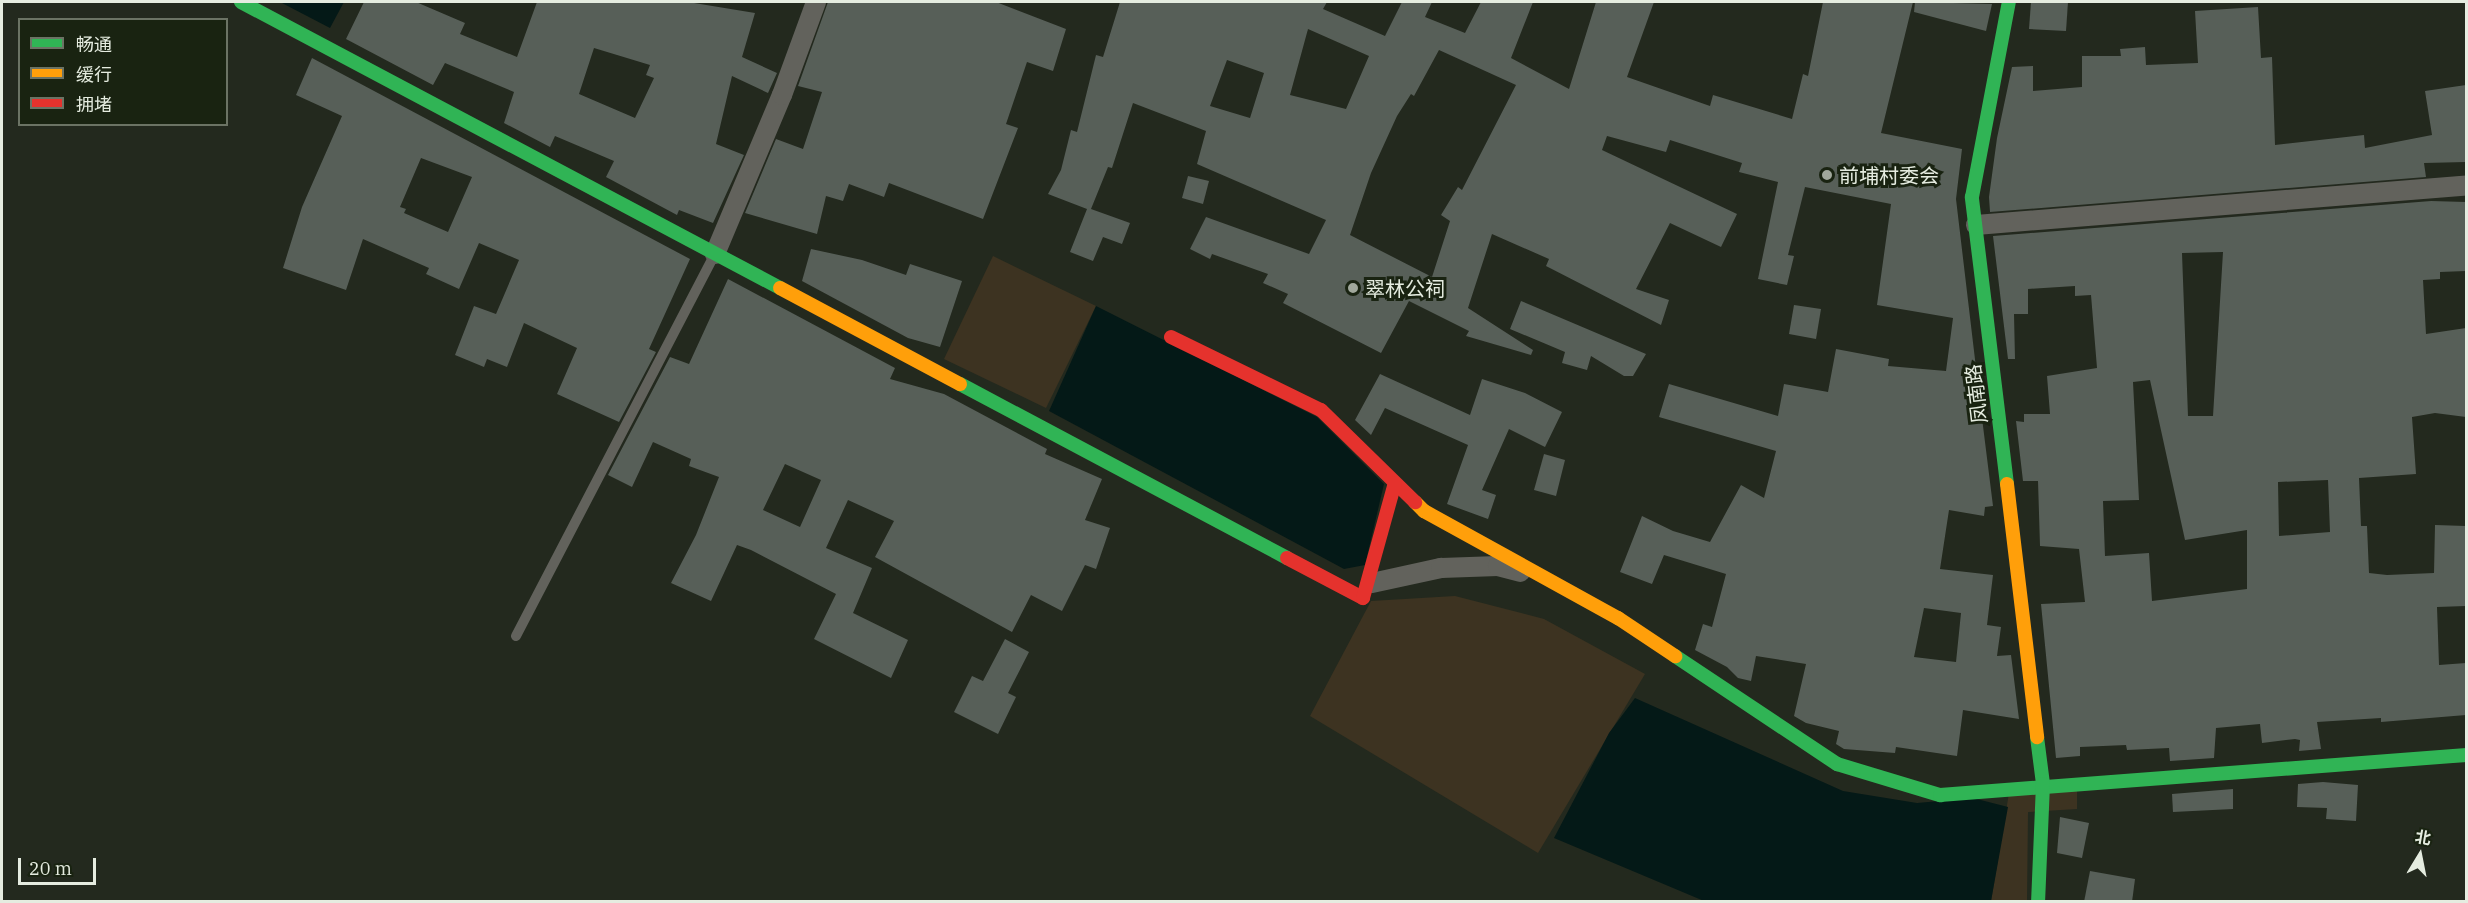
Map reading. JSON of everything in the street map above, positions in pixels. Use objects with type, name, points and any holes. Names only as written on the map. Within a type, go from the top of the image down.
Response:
[{"type":"street","points":[[241,2],[1363,598],[1395,483]]},
{"type":"street","points":[[715,254],[782,96],[816,2]]},
{"type":"street","name":"凤南路","points":[[2009,2],[1981,135],[1972,197],[2043,784],[2038,902]]},
{"type":"street","points":[[1976,225],[2466,186]]},
{"type":"street","points":[[1171,337],[1321,410],[1424,511],[1618,618],[1837,764],[1940,795],[2043,784],[2466,755]]},
{"type":"street","points":[[1372,583],[1440,568],[1498,566],[1547,579]]},
{"type":"lane","points":[[516,636],[715,254]]},
{"type":"shaded area","points":[[280,2],[344,2],[330,28]]},
{"type":"shaded area","points":[[993,256],[1096,306],[1046,408],[944,359]]},
{"type":"shaded area","points":[[1096,306],[1317,417],[1384,484],[1365,565],[1344,569],[1049,411]]},
{"type":"shaded area","points":[[1455,596],[1544,619],[1645,674],[1538,853],[1310,716],[1371,601]]},
{"type":"shaded area","points":[[1635,698],[1843,791],[1917,803],[1973,798],[2008,807],[1991,901],[1704,901],[1554,838],[1609,733]]},
{"type":"shaded area","points":[[2077,782],[2077,809],[2028,812],[2027,901],[1991,902],[2009,793]]},
{"type":"building","points":[[364,2],[416,2],[465,23],[460,34],[517,57],[537,2],[688,2],[755,13],[742,57],[777,73],[768,93],[732,76],[716,144],[744,155],[713,223],[679,210],[677,215],[606,177],[614,161],[555,136],[550,147],[504,123],[514,92],[445,63],[433,85],[346,39]],"holes":[[[594,48],[650,65],[646,75],[654,78],[635,118],[579,94]]]},
{"type":"building","points":[[828,2],[996,2],[1066,29],[1053,71],[1027,62],[1006,124],[1018,128],[983,219],[889,183],[884,197],[849,184],[843,201],[826,196],[817,234],[745,213],[776,139],[803,149],[822,92],[798,86]]},
{"type":"building","points":[[1120,2],[1327,2],[1323,9],[1385,36],[1402,2],[1432,2],[1425,17],[1465,33],[1481,2],[1533,2],[1511,58],[1569,89],[1596,2],[1654,2],[1627,77],[1710,106],[1713,95],[1792,119],[1803,74],[1808,76],[1823,2],[1913,2],[1881,133],[1962,149],[1956,199],[1979,393],[1976,417],[1982,418],[1993,506],[1985,507],[1984,516],[1949,510],[1940,569],[1993,575],[1987,625],[2001,627],[1997,656],[2011,655],[2019,719],[1963,710],[1957,756],[1896,747],[1895,753],[1844,749],[1836,744],[1839,731],[1806,723],[1794,716],[1806,664],[1756,656],[1751,681],[1738,678],[1727,667],[1695,650],[1703,624],[1712,627],[1726,574],[1664,555],[1652,584],[1620,572],[1642,516],[1673,531],[1710,542],[1741,485],[1764,498],[1776,451],[1659,417],[1669,384],[1778,416],[1784,384],[1828,392],[1836,349],[1889,359],[1888,366],[1946,371],[1953,318],[1877,305],[1891,204],[1805,187],[1788,255],[1794,256],[1787,285],[1758,279],[1778,182],[1739,172],[1742,163],[1670,140],[1666,152],[1607,136],[1602,150],[1737,214],[1721,247],[1670,223],[1636,289],[1669,300],[1661,325],[1546,266],[1549,259],[1492,234],[1468,308],[1533,350],[1531,355],[1466,336],[1469,331],[1409,301],[1381,353],[1283,303],[1288,294],[1263,283],[1268,274],[1212,254],[1210,259],[1190,249],[1206,217],[1309,254],[1326,220],[1197,164],[1206,131],[1133,103],[1112,168],[1108,167],[1091,209],[1130,223],[1122,244],[1103,237],[1093,261],[1070,252],[1087,209],[1048,194],[1061,170],[1071,130],[1077,132],[1096,55],[1103,57]],"holes":[[[1308,29],[1369,56],[1346,109],[1290,95]],[[1439,50],[1516,85],[1462,190],[1458,187],[1441,215],[1450,221],[1432,277],[1350,235],[1371,173],[1397,116],[1411,94],[1414,96]],[[1227,60],[1264,73],[1250,118],[1210,106]],[[1924,608],[1961,613],[1956,662],[1914,657]]]},
{"type":"building","points":[[1915,2],[1992,4],[1986,31],[1914,12]]},
{"type":"building","points":[[2031,2],[2068,2],[2066,31],[2029,29]]},
{"type":"building","points":[[2258,7],[2261,58],[2272,57],[2275,145],[2364,135],[2365,148],[2432,135],[2425,91],[2466,85],[2466,162],[2424,163],[2426,177],[1990,212],[1989,197],[1997,138],[2012,67],[2033,66],[2033,91],[2082,87],[2082,56],[2121,56],[2120,49],[2145,47],[2146,65],[2198,63],[2195,11]]},
{"type":"building","points":[[312,58],[690,259],[649,349],[656,352],[619,422],[557,394],[577,348],[524,323],[507,367],[487,359],[484,367],[455,355],[474,306],[496,314],[519,260],[479,243],[459,289],[426,274],[429,268],[363,239],[346,290],[283,268],[302,207],[342,116],[296,95]],"holes":[[[421,158],[472,177],[448,232],[404,213],[406,209],[400,207]]]},
{"type":"building","points":[[1188,176],[1209,181],[1203,204],[1182,198]]},
{"type":"building","points":[[2431,201],[2466,202],[2466,271],[2440,272],[2440,279],[2423,280],[2426,334],[2466,328],[2466,417],[2435,413],[2412,417],[2416,474],[2359,478],[2361,526],[2367,526],[2369,573],[2387,575],[2434,573],[2435,525],[2466,526],[2466,606],[2437,607],[2439,665],[2466,663],[2466,715],[2381,722],[2381,718],[2317,722],[2321,749],[2299,751],[2300,740],[2295,739],[2262,743],[2260,724],[2216,728],[2214,758],[2170,761],[2169,748],[2127,750],[2126,745],[2080,747],[2080,756],[2056,758],[2041,604],[2085,602],[2079,549],[2040,546],[2038,481],[2023,481],[2016,421],[2024,422],[2024,414],[2050,414],[2047,376],[2097,368],[2091,295],[2075,296],[2075,286],[2028,289],[2028,314],[2014,314],[2015,359],[2008,359],[1993,236]],"holes":[[[2223,252],[2213,416],[2188,416],[2182,253]],[[2150,380],[2185,540],[2247,530],[2247,589],[2152,601],[2149,553],[2105,556],[2103,501],[2139,500],[2133,382]],[[2328,480],[2330,532],[2279,536],[2278,482]]]},
{"type":"building","points":[[811,249],[862,260],[906,275],[910,264],[962,281],[940,347],[908,338],[802,281]]},
{"type":"building","points":[[728,279],[895,368],[890,379],[944,394],[1047,449],[1045,454],[1102,479],[1085,520],[1110,528],[1096,569],[1085,565],[1062,611],[1031,595],[1012,632],[875,557],[894,521],[848,500],[826,548],[872,568],[853,613],[908,640],[891,678],[814,639],[836,594],[751,550],[737,545],[711,601],[671,583],[696,535],[719,477],[689,466],[691,459],[653,442],[632,487],[608,475],[670,357],[689,364]],"holes":[[[785,464],[821,480],[800,527],[763,510]]]},
{"type":"building","points":[[1521,301],[1646,354],[1633,376],[1624,376],[1591,356],[1587,370],[1562,363],[1565,352],[1510,329]]},
{"type":"building","points":[[1794,305],[1821,309],[1816,339],[1789,334]]},
{"type":"building","points":[[1380,374],[1470,415],[1482,379],[1525,393],[1562,412],[1545,447],[1509,429],[1482,490],[1496,495],[1488,519],[1447,504],[1468,445],[1385,408],[1371,435],[1355,420]]},
{"type":"building","points":[[1544,454],[1565,460],[1556,496],[1534,490]]},
{"type":"building","points":[[1005,639],[1029,652],[1008,693],[1016,697],[998,734],[954,712],[972,676],[983,681]]},
{"type":"building","points":[[2323,782],[2358,785],[2356,821],[2326,819],[2327,808],[2297,807],[2298,784]]},
{"type":"building","points":[[2233,789],[2233,809],[2173,812],[2172,794]]},
{"type":"building","points":[[2060,817],[2089,823],[2082,858],[2057,853]]},
{"type":"building","points":[[2090,871],[2135,879],[2132,902],[2084,902]]},
{"type":"traffic: fast","points":[[241,2],[780,288]]},
{"type":"traffic: fast","points":[[2007,484],[1972,197],[2009,2]]},
{"type":"traffic: fast","points":[[960,384],[1287,558]]},
{"type":"traffic: fast","points":[[1675,656],[1837,764],[1940,795],[2466,755]]},
{"type":"traffic: fast","points":[[2037,737],[2043,784],[2038,902]]},
{"type":"traffic: slow","points":[[780,288],[960,384]]},
{"type":"traffic: slow","points":[[2007,484],[2037,737]]},
{"type":"traffic: slow","points":[[1415,502],[1424,511],[1618,618],[1675,656]]},
{"type":"traffic: jam","points":[[1171,337],[1321,410],[1415,502]]},
{"type":"traffic: jam","points":[[1287,558],[1363,598],[1395,483]]},
{"type":"place","name":"前埔村委会","points":[[1827,175]]},
{"type":"place","name":"翠林公祠","points":[[1353,288]]}]
